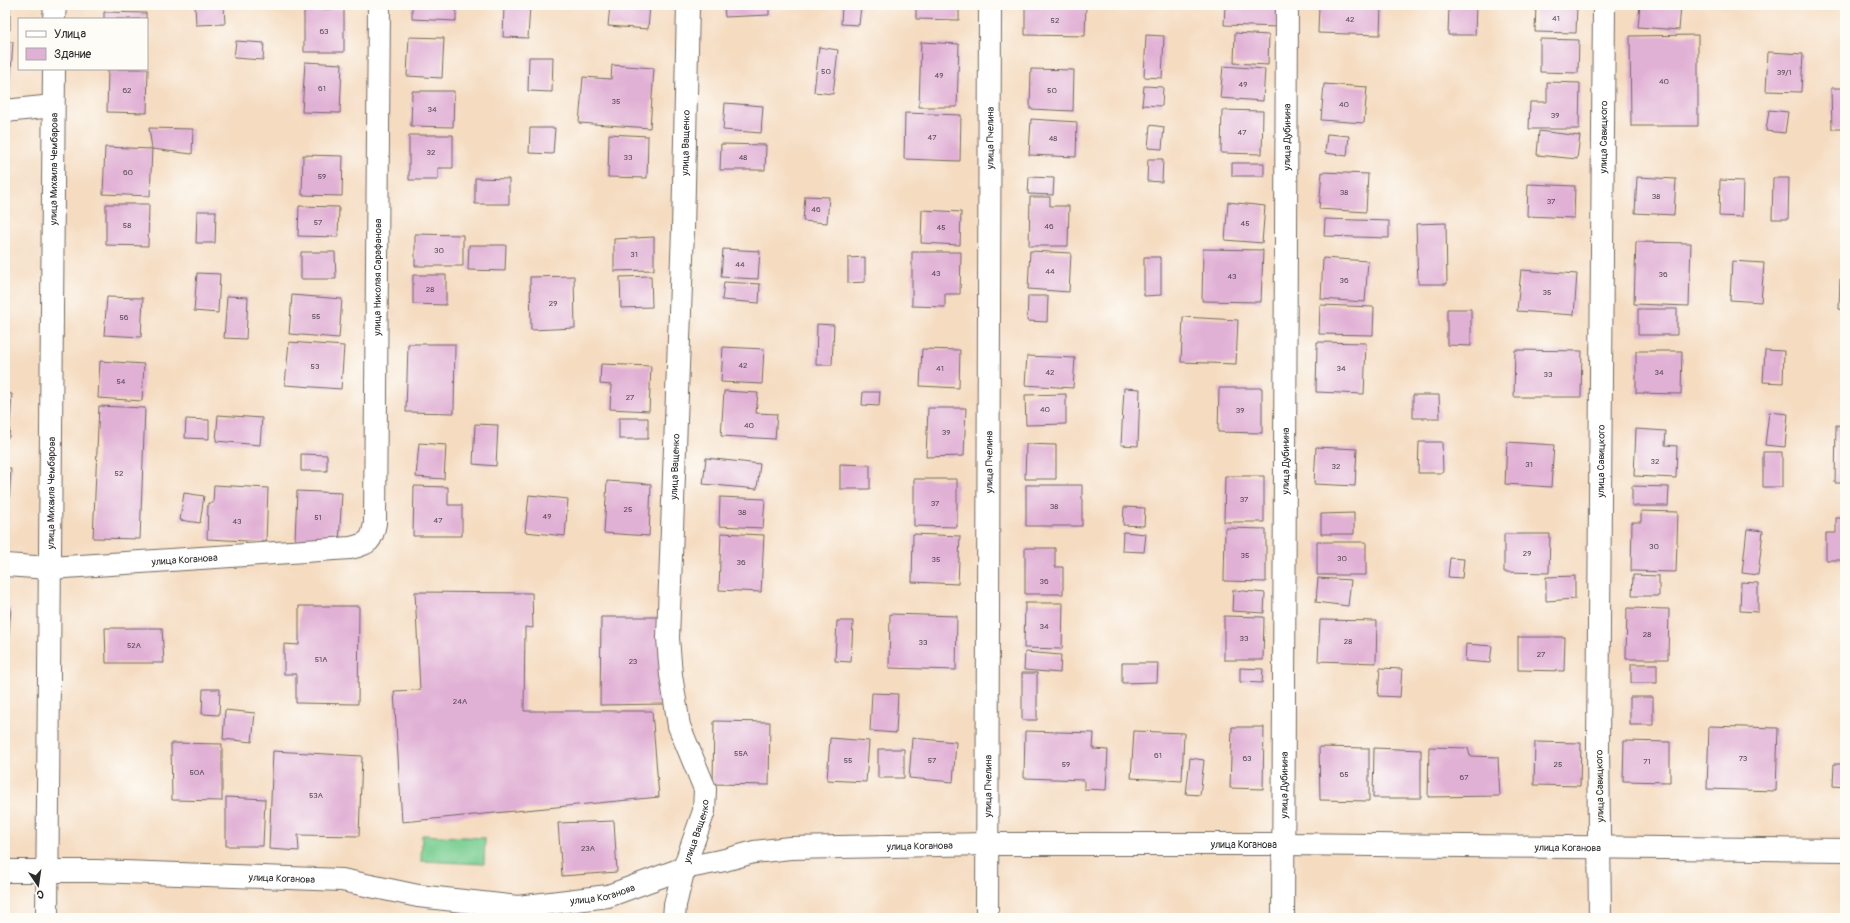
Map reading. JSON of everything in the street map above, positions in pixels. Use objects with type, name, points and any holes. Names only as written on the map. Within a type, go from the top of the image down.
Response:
[{"type":"street","points":[[54,18],[55,5]]},
{"type":"street","name":"улица Николая Сарафанова","points":[[364,545],[373,537],[375,522],[378,5]]},
{"type":"street","name":"улица Ващенко","points":[[674,918],[675,905],[684,868],[704,811],[705,789],[679,726],[671,675],[668,638],[683,238],[688,5]]},
{"type":"street","name":"улица Пчелина","points":[[987,918],[990,5]]},
{"type":"street","name":"улица Дубинина","points":[[1284,918],[1288,5]]},
{"type":"street","name":"улица Савицкого","points":[[1600,918],[1598,746],[1604,5]]},
{"type":"street","name":"улица Михаила Чембарова","points":[[47,918],[54,70]]},
{"type":"street","points":[[5,111],[53,106]]},
{"type":"street","name":"улица Коганова","points":[[5,565],[50,568],[350,548],[364,545]]},
{"type":"street","name":"улица Коганова","points":[[5,872],[219,874],[342,880],[418,896],[518,906],[608,896],[684,868],[725,860],[754,852],[790,848],[987,844],[1284,844],[1600,846],[1845,850]]},
{"type":"green space","points":[[422,835],[485,838],[484,864],[421,861]]},
{"type":"building","points":[[195,5],[224,5],[225,24],[196,25]]},
{"type":"building","points":[[412,5],[456,5],[456,21],[412,19]]},
{"type":"building","points":[[504,5],[530,5],[528,38],[503,37]]},
{"type":"building","points":[[610,5],[650,5],[648,29],[608,26]]},
{"type":"building","points":[[724,5],[769,5],[769,15],[725,17]]},
{"type":"building","points":[[842,5],[861,5],[859,25],[841,24]]},
{"type":"building","points":[[916,5],[959,5],[959,20],[916,19]]},
{"type":"building","points":[[1025,5],[1086,5],[1085,36],[1025,35]]},
{"type":"building","points":[[1225,5],[1278,5],[1278,27],[1224,25]]},
{"type":"building","points":[[1319,5],[1381,5],[1380,35],[1318,33]]},
{"type":"building","points":[[1449,5],[1476,5],[1475,35],[1448,35]]},
{"type":"building","points":[[1536,5],[1577,5],[1576,33],[1535,32]]},
{"type":"building","points":[[1640,5],[1681,5],[1679,30],[1638,27]]},
{"type":"building","points":[[5,6],[10,6],[10,30],[5,30]]},
{"type":"building","points":[[304,9],[344,9],[344,52],[304,52]]},
{"type":"building","points":[[104,12],[146,13],[146,18],[104,18]]},
{"type":"building","points":[[1235,33],[1269,35],[1268,65],[1234,63]]},
{"type":"building","points":[[1146,35],[1164,36],[1162,78],[1144,77]]},
{"type":"building","points":[[1698,35],[1698,126],[1631,126],[1630,36]]},
{"type":"building","points":[[409,37],[444,38],[442,78],[407,76]]},
{"type":"building","points":[[1540,39],[1579,40],[1578,73],[1540,72]]},
{"type":"building","points":[[236,41],[264,43],[263,60],[234,58]]},
{"type":"building","points":[[5,42],[13,42],[10,87],[5,87]]},
{"type":"building","points":[[921,42],[959,44],[957,107],[919,107]]},
{"type":"building","points":[[819,47],[838,50],[833,94],[814,92]]},
{"type":"building","points":[[1768,52],[1803,54],[1801,92],[1766,91]]},
{"type":"building","points":[[529,57],[553,57],[552,92],[528,91]]},
{"type":"building","points":[[305,62],[342,64],[340,113],[302,112]]},
{"type":"building","points":[[612,65],[654,68],[650,128],[579,123],[583,77],[611,79]]},
{"type":"building","points":[[1223,66],[1265,69],[1263,101],[1220,98]]},
{"type":"building","points":[[1031,69],[1074,70],[1073,111],[1030,109]]},
{"type":"building","points":[[108,70],[148,70],[147,113],[107,112]]},
{"type":"building","points":[[1547,82],[1580,83],[1579,129],[1529,129],[1530,102],[1547,102]]},
{"type":"building","points":[[1324,84],[1367,87],[1364,123],[1321,120]]},
{"type":"building","points":[[1144,86],[1163,87],[1162,106],[1142,105]]},
{"type":"building","points":[[1831,88],[1845,88],[1845,129],[1832,129]]},
{"type":"building","points":[[412,91],[454,91],[453,127],[411,126]]},
{"type":"building","points":[[725,103],[763,106],[761,133],[723,130]]},
{"type":"building","points":[[1222,110],[1263,111],[1262,154],[1221,153]]},
{"type":"building","points":[[1769,110],[1788,112],[1785,133],[1766,131]]},
{"type":"building","points":[[905,113],[961,115],[960,161],[904,159]]},
{"type":"building","points":[[1031,119],[1077,122],[1076,157],[1029,155]]},
{"type":"building","points":[[1150,125],[1164,127],[1162,149],[1148,148]]},
{"type":"building","points":[[149,128],[193,129],[192,154],[152,149]]},
{"type":"building","points":[[530,128],[555,128],[553,154],[529,153]]},
{"type":"building","points":[[1539,131],[1580,136],[1577,159],[1537,155]]},
{"type":"building","points":[[609,134],[648,136],[647,178],[608,177]]},
{"type":"building","points":[[1327,134],[1349,136],[1347,156],[1325,153]]},
{"type":"building","points":[[409,135],[453,135],[453,168],[438,168],[438,180],[409,180]]},
{"type":"building","points":[[721,144],[766,145],[765,170],[720,170]]},
{"type":"building","points":[[5,145],[9,146],[7,207],[5,206]]},
{"type":"building","points":[[105,147],[152,149],[150,196],[103,194]]},
{"type":"building","points":[[303,155],[343,156],[342,196],[302,195]]},
{"type":"building","points":[[1148,159],[1163,159],[1162,182],[1147,181]]},
{"type":"building","points":[[1232,163],[1264,163],[1264,176],[1232,176]]},
{"type":"building","points":[[1322,172],[1368,174],[1366,212],[1319,209]]},
{"type":"building","points":[[1029,177],[1054,178],[1053,195],[1028,194]]},
{"type":"building","points":[[1637,177],[1676,179],[1674,215],[1635,213]]},
{"type":"building","points":[[475,178],[509,179],[509,204],[475,204]]},
{"type":"building","points":[[1773,178],[1789,178],[1788,219],[1772,219]]},
{"type":"building","points":[[1720,180],[1743,181],[1742,217],[1719,216]]},
{"type":"building","points":[[1528,184],[1575,186],[1574,218],[1527,216]]},
{"type":"building","points":[[805,196],[829,197],[827,223],[803,221]]},
{"type":"building","points":[[1030,197],[1050,197],[1050,206],[1069,206],[1068,246],[1029,246]]},
{"type":"building","points":[[1228,202],[1265,206],[1262,243],[1225,240]]},
{"type":"building","points":[[106,204],[149,204],[148,246],[106,245]]},
{"type":"building","points":[[299,206],[339,207],[338,237],[298,236]]},
{"type":"building","points":[[922,210],[961,212],[960,245],[921,243]]},
{"type":"building","points":[[197,211],[216,211],[215,243],[196,243]]},
{"type":"building","points":[[1325,219],[1389,221],[1389,238],[1324,236]]},
{"type":"building","points":[[1446,223],[1447,284],[1418,284],[1416,224]]},
{"type":"building","points":[[5,228],[8,228],[7,291],[5,291]]},
{"type":"building","points":[[415,234],[463,235],[463,266],[415,266]]},
{"type":"building","points":[[654,237],[654,270],[614,271],[614,239]]},
{"type":"building","points":[[1636,242],[1691,243],[1689,306],[1634,304]]},
{"type":"building","points":[[469,245],[506,245],[505,271],[468,270]]},
{"type":"building","points":[[723,249],[760,251],[758,279],[721,277]]},
{"type":"building","points":[[1203,249],[1263,250],[1261,302],[1202,301]]},
{"type":"building","points":[[1030,251],[1071,253],[1069,292],[1028,289]]},
{"type":"building","points":[[301,252],[335,252],[336,279],[301,279]]},
{"type":"building","points":[[912,252],[961,252],[960,294],[945,294],[945,307],[912,306]]},
{"type":"building","points":[[865,257],[865,282],[848,283],[848,258]]},
{"type":"building","points":[[1144,257],[1161,257],[1161,295],[1144,296]]},
{"type":"building","points":[[1323,258],[1368,261],[1365,302],[1321,299]]},
{"type":"building","points":[[1732,261],[1764,263],[1761,302],[1730,300]]},
{"type":"building","points":[[1521,270],[1577,274],[1574,315],[1517,311]]},
{"type":"building","points":[[197,273],[220,274],[218,313],[194,311]]},
{"type":"building","points":[[413,275],[446,275],[446,305],[413,304]]},
{"type":"building","points":[[574,276],[575,328],[531,330],[530,277]]},
{"type":"building","points":[[651,276],[652,307],[621,308],[620,277]]},
{"type":"building","points":[[1840,279],[1845,279],[1845,310],[1839,309]]},
{"type":"building","points":[[724,282],[760,284],[759,303],[722,300]]},
{"type":"building","points":[[292,295],[342,299],[339,338],[289,334]]},
{"type":"building","points":[[227,296],[248,297],[246,339],[224,338]]},
{"type":"building","points":[[1028,296],[1048,296],[1047,322],[1027,321]]},
{"type":"building","points":[[107,297],[143,298],[141,337],[104,335]]},
{"type":"building","points":[[1320,305],[1374,307],[1373,335],[1319,334]]},
{"type":"building","points":[[1447,309],[1471,309],[1471,346],[1447,345]]},
{"type":"building","points":[[1638,309],[1677,309],[1677,335],[1638,335]]},
{"type":"building","points":[[1183,317],[1238,320],[1236,364],[1181,362]]},
{"type":"building","points":[[817,324],[834,325],[832,365],[816,365]]},
{"type":"building","points":[[289,342],[344,346],[341,389],[285,385]]},
{"type":"building","points":[[1317,342],[1366,343],[1364,394],[1316,392]]},
{"type":"building","points":[[408,344],[455,344],[454,413],[406,412]]},
{"type":"building","points":[[723,347],[764,349],[762,384],[721,382]]},
{"type":"building","points":[[922,349],[960,350],[959,388],[920,386]]},
{"type":"building","points":[[1515,350],[1582,351],[1581,397],[1514,397]]},
{"type":"building","points":[[1765,350],[1784,351],[1783,383],[1763,382]]},
{"type":"building","points":[[1636,351],[1682,351],[1681,394],[1636,393]]},
{"type":"building","points":[[1027,356],[1075,358],[1073,388],[1025,385]]},
{"type":"building","points":[[100,361],[144,364],[142,401],[98,398]]},
{"type":"building","points":[[601,364],[651,366],[649,411],[610,409],[611,385],[600,384]]},
{"type":"building","points":[[1124,388],[1140,389],[1138,446],[1121,445]]},
{"type":"building","points":[[1219,388],[1262,388],[1262,433],[1218,432]]},
{"type":"building","points":[[724,391],[758,393],[756,413],[777,414],[775,439],[721,436]]},
{"type":"building","points":[[863,392],[880,392],[879,406],[862,405]]},
{"type":"building","points":[[5,393],[12,394],[9,437],[5,437]]},
{"type":"building","points":[[1066,394],[1066,424],[1026,425],[1025,395]]},
{"type":"building","points":[[1413,395],[1439,395],[1440,418],[1413,418]]},
{"type":"building","points":[[99,406],[145,408],[140,539],[93,538]]},
{"type":"building","points":[[928,408],[966,408],[964,456],[926,457]]},
{"type":"building","points":[[1769,412],[1788,414],[1785,447],[1765,445]]},
{"type":"building","points":[[218,415],[262,418],[260,445],[216,441]]},
{"type":"building","points":[[619,418],[648,418],[648,439],[619,439]]},
{"type":"building","points":[[186,419],[209,420],[209,439],[185,438]]},
{"type":"building","points":[[475,424],[498,425],[496,466],[473,464]]},
{"type":"building","points":[[1836,425],[1845,426],[1845,483],[1835,483]]},
{"type":"building","points":[[1636,429],[1666,431],[1665,445],[1677,446],[1676,478],[1634,476]]},
{"type":"building","points":[[1419,442],[1442,442],[1443,473],[1418,473]]},
{"type":"building","points":[[1507,442],[1554,445],[1551,487],[1505,484]]},
{"type":"building","points":[[419,443],[446,445],[444,479],[416,477]]},
{"type":"building","points":[[1026,444],[1056,445],[1056,479],[1025,479]]},
{"type":"building","points":[[1316,447],[1357,449],[1355,486],[1314,484]]},
{"type":"building","points":[[1763,452],[1782,452],[1782,487],[1763,487]]},
{"type":"building","points":[[301,454],[327,455],[327,471],[301,471]]},
{"type":"building","points":[[706,458],[760,464],[757,489],[703,484]]},
{"type":"building","points":[[840,464],[870,465],[870,489],[840,489]]},
{"type":"building","points":[[5,468],[11,468],[8,523],[5,523]]},
{"type":"building","points":[[1225,476],[1264,476],[1264,522],[1224,522]]},
{"type":"building","points":[[914,479],[957,479],[957,527],[914,526]]},
{"type":"building","points":[[607,481],[651,484],[649,536],[604,533]]},
{"type":"building","points":[[214,485],[268,488],[266,542],[207,539],[208,503],[213,503]]},
{"type":"building","points":[[1026,485],[1082,485],[1082,526],[1026,526]]},
{"type":"building","points":[[414,486],[448,487],[448,505],[462,505],[462,536],[413,536]]},
{"type":"building","points":[[1632,486],[1669,487],[1668,506],[1632,506]]},
{"type":"building","points":[[297,491],[342,493],[339,543],[295,540]]},
{"type":"building","points":[[184,493],[204,496],[200,523],[180,520]]},
{"type":"building","points":[[529,495],[568,499],[565,536],[525,532]]},
{"type":"building","points":[[720,497],[765,499],[763,528],[719,526]]},
{"type":"building","points":[[1124,507],[1145,508],[1144,526],[1123,525]]},
{"type":"building","points":[[1641,511],[1678,512],[1676,572],[1631,571],[1632,522],[1641,522]]},
{"type":"building","points":[[1354,513],[1354,534],[1321,534],[1321,514]]},
{"type":"building","points":[[1836,518],[1845,518],[1845,560],[1826,560],[1826,533],[1836,533]]},
{"type":"building","points":[[1225,528],[1266,529],[1266,582],[1224,581]]},
{"type":"building","points":[[1747,529],[1763,531],[1758,575],[1742,573]]},
{"type":"building","points":[[1123,532],[1146,534],[1144,552],[1122,551]]},
{"type":"building","points":[[721,533],[764,535],[761,592],[719,590]]},
{"type":"building","points":[[913,534],[960,536],[958,584],[912,582]]},
{"type":"building","points":[[1504,534],[1550,534],[1549,573],[1504,572]]},
{"type":"building","points":[[1317,542],[1366,542],[1366,575],[1317,575]]},
{"type":"building","points":[[1025,548],[1055,548],[1055,567],[1063,567],[1063,594],[1025,594]]},
{"type":"building","points":[[1450,558],[1464,559],[1462,578],[1448,577]]},
{"type":"building","points":[[1633,575],[1659,576],[1659,596],[1632,596]]},
{"type":"building","points":[[1575,576],[1575,599],[1546,601],[1546,577]]},
{"type":"building","points":[[1318,578],[1351,580],[1348,606],[1316,602]]},
{"type":"building","points":[[1741,582],[1758,583],[1758,612],[1740,611]]},
{"type":"building","points":[[1233,590],[1265,593],[1264,613],[1232,611]]},
{"type":"building","points":[[415,592],[532,593],[533,628],[525,627],[524,711],[652,711],[659,797],[402,822],[394,691],[420,690]]},
{"type":"building","points":[[1025,603],[1063,603],[1062,649],[1024,648]]},
{"type":"building","points":[[299,606],[359,606],[358,704],[296,703],[296,674],[284,674],[284,644],[299,645]]},
{"type":"building","points":[[5,608],[11,608],[6,670],[5,670]]},
{"type":"building","points":[[1627,608],[1669,609],[1668,659],[1626,659]]},
{"type":"building","points":[[890,614],[957,616],[956,670],[889,668]]},
{"type":"building","points":[[1224,616],[1264,617],[1263,660],[1224,660]]},
{"type":"building","points":[[601,617],[664,617],[665,704],[600,705]]},
{"type":"building","points":[[1320,620],[1377,621],[1376,663],[1318,661]]},
{"type":"building","points":[[837,621],[853,621],[851,662],[835,661]]},
{"type":"building","points":[[105,628],[162,628],[164,663],[106,663]]},
{"type":"building","points":[[1518,637],[1565,637],[1564,671],[1518,670]]},
{"type":"building","points":[[1466,644],[1492,646],[1490,663],[1465,661]]},
{"type":"building","points":[[1025,652],[1061,655],[1060,673],[1024,670]]},
{"type":"building","points":[[1122,663],[1158,663],[1157,682],[1122,683]]},
{"type":"building","points":[[1631,664],[1657,664],[1657,683],[1631,683]]},
{"type":"building","points":[[1240,668],[1263,669],[1262,683],[1240,682]]},
{"type":"building","points":[[1380,668],[1402,669],[1400,697],[1378,696]]},
{"type":"building","points":[[1022,673],[1037,673],[1037,720],[1022,720]]},
{"type":"building","points":[[203,689],[220,689],[219,715],[202,714]]},
{"type":"building","points":[[872,693],[898,694],[896,733],[870,731]]},
{"type":"building","points":[[1630,697],[1653,697],[1653,725],[1630,725]]},
{"type":"building","points":[[225,710],[255,713],[252,742],[223,739]]},
{"type":"building","points":[[714,721],[770,722],[769,785],[713,784]]},
{"type":"building","points":[[1709,726],[1778,728],[1776,791],[1707,789]]},
{"type":"building","points":[[1232,727],[1264,727],[1263,789],[1230,788]]},
{"type":"building","points":[[1025,731],[1094,733],[1093,749],[1108,750],[1106,790],[1084,789],[1084,780],[1024,778]]},
{"type":"building","points":[[1134,731],[1184,733],[1182,781],[1131,778]]},
{"type":"building","points":[[830,738],[869,741],[866,782],[827,780]]},
{"type":"building","points":[[912,738],[956,742],[953,782],[909,778]]},
{"type":"building","points":[[1624,741],[1670,742],[1670,782],[1623,781]]},
{"type":"building","points":[[1535,742],[1581,743],[1580,786],[1534,785]]},
{"type":"building","points":[[171,743],[222,744],[222,801],[172,800]]},
{"type":"building","points":[[1319,747],[1369,748],[1369,801],[1320,800]]},
{"type":"building","points":[[1429,747],[1468,748],[1470,756],[1498,757],[1500,796],[1428,797]]},
{"type":"building","points":[[1374,748],[1421,750],[1421,798],[1373,798]]},
{"type":"building","points":[[878,749],[904,749],[904,778],[878,778]]},
{"type":"building","points":[[273,751],[362,756],[359,836],[298,835],[299,851],[269,849]]},
{"type":"building","points":[[1190,758],[1204,760],[1200,795],[1186,794]]},
{"type":"building","points":[[1834,764],[1845,764],[1845,787],[1833,786]]},
{"type":"building","points":[[226,797],[265,799],[263,846],[226,846]]},
{"type":"building","points":[[614,821],[617,872],[562,876],[558,823]]}]
